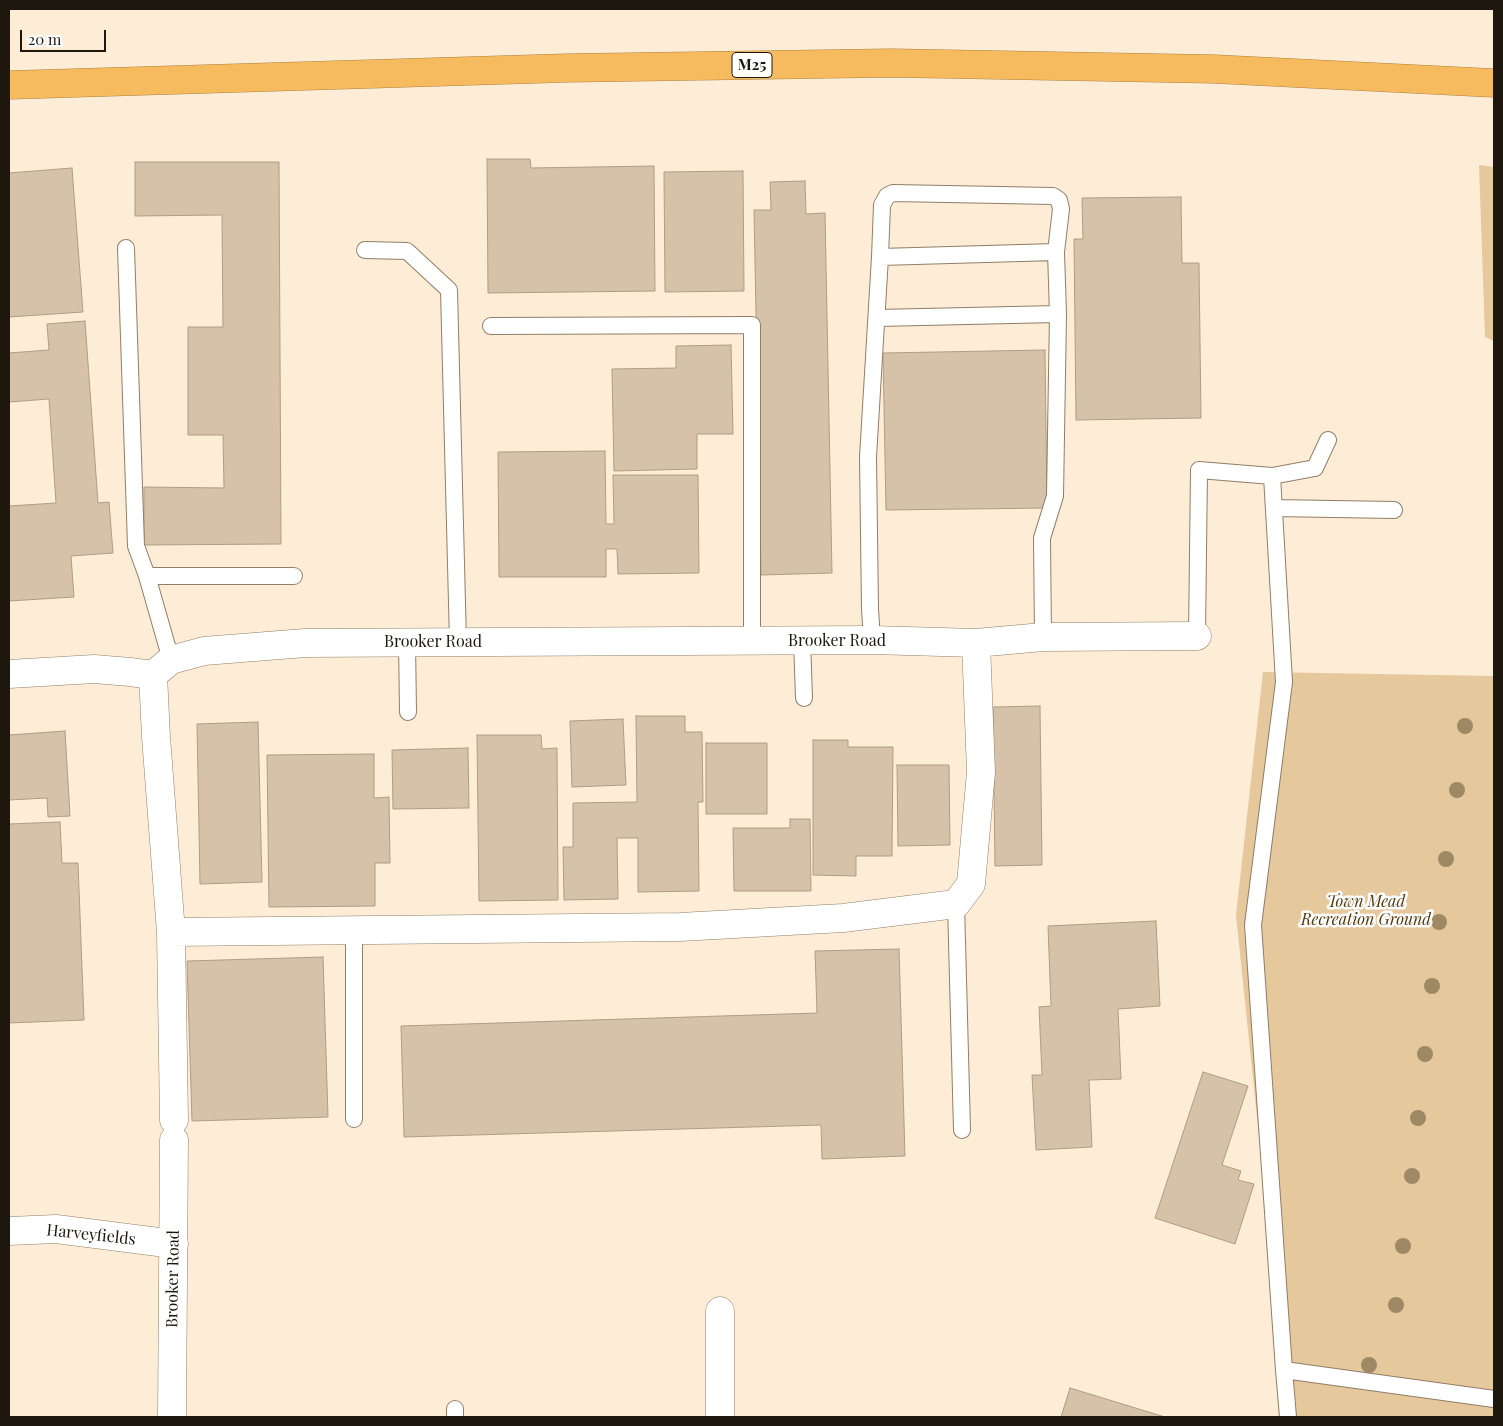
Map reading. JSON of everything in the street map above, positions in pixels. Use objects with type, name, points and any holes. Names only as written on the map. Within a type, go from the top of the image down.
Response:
[{"type":"highway","name":"M25","points":[[9,85],[567,68],[891,63],[1214,69],[1494,83]]},
{"type":"street","name":"Brooker Road","points":[[172,1417],[174,1130],[171,932],[156,737],[162,668],[204,651],[287,644],[802,640],[976,643],[1043,637],[1197,636]]},
{"type":"street","points":[[171,932],[680,927],[843,918],[956,904],[971,884],[981,772],[976,643]]},
{"type":"street","points":[[9,674],[94,669],[130,672],[162,668]]},
{"type":"street","name":"Harveyfields","points":[[9,1231],[56,1229],[174,1244]]},
{"type":"street","points":[[720,1311],[720,1417]]},
{"type":"lane","points":[[872,640],[868,457],[882,205],[887,196],[893,193],[1053,196],[1059,200],[1061,209],[1056,252],[1058,314],[1055,496],[1042,538],[1043,637]]},
{"type":"lane","points":[[126,248],[136,546],[147,576],[162,668]]},
{"type":"lane","points":[[365,250],[406,251],[449,290],[458,642]]},
{"type":"lane","points":[[880,257],[1056,252]]},
{"type":"lane","points":[[877,318],[1058,314]]},
{"type":"lane","points":[[491,326],[752,325],[752,641]]},
{"type":"lane","points":[[1197,636],[1199,470],[1272,476],[1315,468],[1328,440]]},
{"type":"lane","points":[[1272,476],[1284,682],[1253,925],[1288,1417]]},
{"type":"lane","points":[[1274,508],[1394,510]]},
{"type":"lane","points":[[147,576],[294,576]]},
{"type":"lane","points":[[802,640],[804,698]]},
{"type":"lane","points":[[407,642],[408,712]]},
{"type":"lane","points":[[956,904],[962,1130]]},
{"type":"lane","points":[[354,930],[354,1119]]},
{"type":"lane","points":[[1284,1370],[1494,1399]]},
{"type":"green space","points":[[1479,165],[1494,167],[1494,341],[1485,337]]},
{"type":"green space","name":"Town Mead Recreation Ground","points":[[1263,672],[1494,676],[1494,1417],[1288,1417],[1236,915]]},
{"type":"building","points":[[487,159],[530,159],[531,168],[654,166],[655,291],[488,293]]},
{"type":"building","points":[[135,162],[279,162],[281,544],[144,545],[144,487],[224,488],[223,435],[188,435],[188,327],[223,327],[222,215],[135,216]]},
{"type":"building","points":[[72,168],[83,312],[9,317],[9,173]]},
{"type":"building","points":[[743,171],[744,291],[665,292],[664,172]]},
{"type":"building","points":[[805,181],[806,214],[825,213],[832,573],[761,575],[754,210],[771,210],[770,182]]},
{"type":"building","points":[[1181,197],[1182,263],[1199,263],[1201,418],[1076,420],[1074,239],[1083,239],[1082,198]]},
{"type":"building","points":[[85,321],[98,503],[109,502],[113,553],[71,556],[74,597],[9,601],[9,506],[56,503],[49,399],[9,402],[9,353],[49,350],[47,324]]},
{"type":"building","points":[[731,345],[733,434],[697,434],[697,469],[614,471],[612,369],[676,368],[676,346]]},
{"type":"building","points":[[1045,350],[1047,508],[886,510],[883,353]]},
{"type":"building","points":[[605,451],[606,524],[614,524],[613,475],[698,475],[699,573],[618,574],[617,549],[606,549],[606,577],[499,577],[498,452]]},
{"type":"building","points":[[1040,706],[1042,865],[995,866],[993,707]]},
{"type":"building","points":[[636,716],[685,716],[685,732],[702,732],[703,802],[698,802],[699,891],[638,892],[638,838],[617,838],[618,899],[564,900],[563,847],[573,847],[573,803],[637,802]]},
{"type":"building","points":[[623,719],[626,785],[572,787],[570,721]]},
{"type":"building","points":[[258,722],[262,882],[200,884],[197,724]]},
{"type":"building","points":[[65,731],[70,816],[48,817],[47,798],[9,800],[9,735]]},
{"type":"building","points":[[477,735],[541,735],[542,749],[557,748],[558,900],[479,901]]},
{"type":"building","points":[[813,740],[848,740],[848,747],[893,747],[892,856],[856,856],[856,876],[813,875]]},
{"type":"building","points":[[706,743],[767,743],[767,814],[706,814]]},
{"type":"building","points":[[468,748],[469,808],[393,809],[392,750]]},
{"type":"building","points":[[374,754],[374,798],[389,797],[390,863],[375,863],[375,906],[269,907],[267,755]]},
{"type":"building","points":[[897,765],[949,765],[950,845],[898,846]]},
{"type":"building","points":[[790,819],[810,819],[811,891],[734,891],[733,828],[790,828]]},
{"type":"building","points":[[60,822],[62,863],[78,863],[84,1020],[9,1023],[9,824]]},
{"type":"building","points":[[1156,921],[1160,1006],[1118,1009],[1121,1079],[1089,1080],[1092,1147],[1036,1150],[1032,1075],[1042,1075],[1039,1007],[1051,1006],[1048,926]]},
{"type":"building","points":[[899,949],[905,1156],[822,1159],[821,1125],[404,1137],[401,1026],[817,1013],[815,951]]},
{"type":"building","points":[[323,957],[328,1117],[192,1121],[187,961]]},
{"type":"building","points":[[1203,1072],[1248,1086],[1222,1165],[1241,1171],[1238,1180],[1254,1184],[1235,1244],[1155,1218]]},
{"type":"building","points":[[1070,1388],[1165,1417],[1061,1417]]}]
